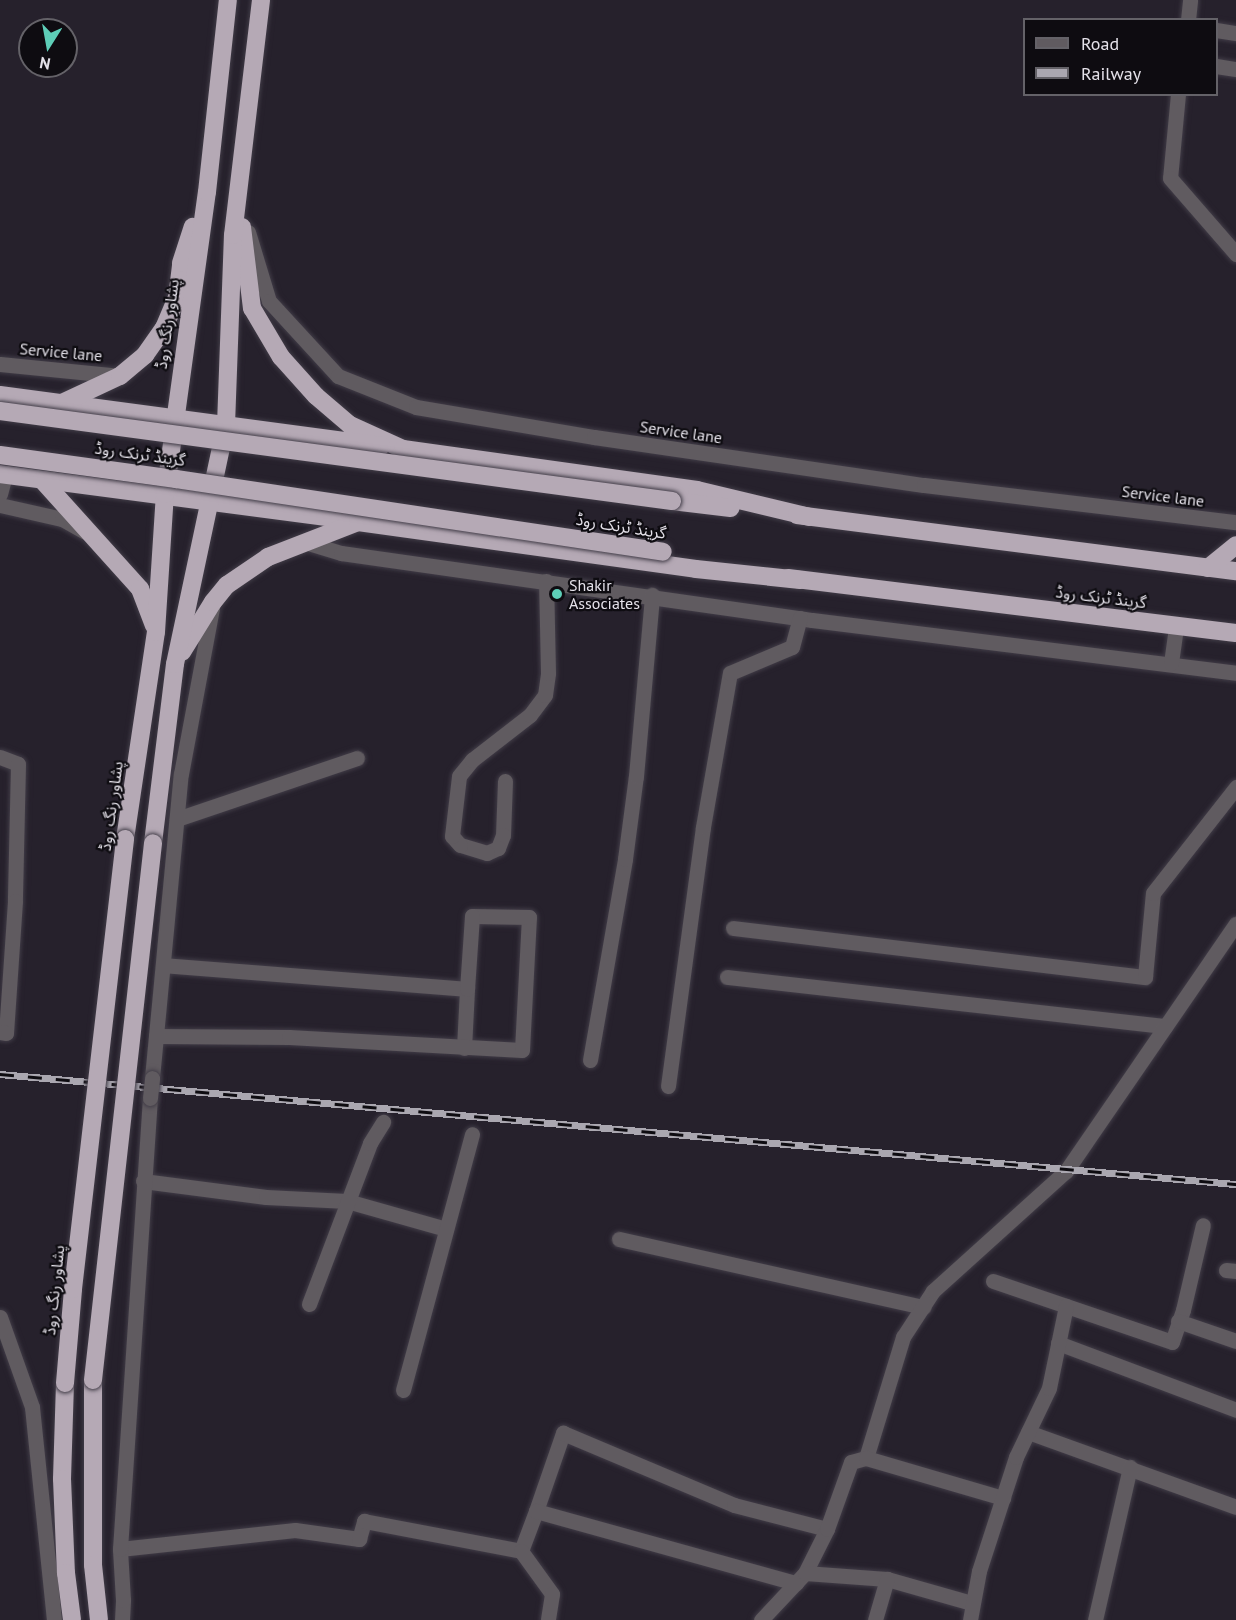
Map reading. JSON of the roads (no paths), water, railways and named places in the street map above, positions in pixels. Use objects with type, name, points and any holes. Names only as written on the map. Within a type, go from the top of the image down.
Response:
[{"type":"highway","name":"پشاور رنگ روڈ","points":[[72,1620],[66,1573],[62,1479],[65,1383],[73,1289],[125,839],[156,632],[165,494],[207,192],[228,0]]},
{"type":"highway","points":[[99,1620],[93,1565],[93,1380],[174,664],[226,425],[233,235],[261,0]]},
{"type":"highway","points":[[62,403],[120,376],[145,355],[164,328],[177,298],[189,236],[207,192]]},
{"type":"highway","points":[[237,196],[252,308],[281,357],[316,396],[351,425],[403,449]]},
{"type":"highway","points":[[0,395],[697,490],[810,517]]},
{"type":"highway","name":"گرینڈ ٹرنک روڈ","points":[[0,411],[672,501],[1236,572]]},
{"type":"highway","name":"گرینڈ ٹرنک روڈ","points":[[0,455],[187,480],[663,552],[800,580],[1236,633]]},
{"type":"highway","points":[[2,474],[165,494],[686,567],[800,580]]},
{"type":"highway","points":[[42,480],[140,589],[156,632]]},
{"type":"highway","points":[[174,664],[213,602],[227,585],[268,558],[358,522]]},
{"type":"highway","points":[[1208,568],[1236,545]]},
{"type":"street","points":[[1188,18],[1190,0]]},
{"type":"street","points":[[1218,30],[1236,33]]},
{"type":"street","points":[[1218,66],[1236,69]]},
{"type":"street","points":[[1178,96],[1170,178],[1236,254]]},
{"type":"street","name":"Service lane","points":[[237,196],[269,301],[338,375],[416,407],[594,437],[924,485],[1236,522]]},
{"type":"street","name":"Service lane","points":[[0,364],[120,376]]},
{"type":"street","points":[[0,494],[2,474]]},
{"type":"street","points":[[0,505],[62,519],[95,537]]},
{"type":"street","points":[[305,542],[341,553],[652,595],[800,618],[1236,673]]},
{"type":"street","points":[[505,781],[503,835],[498,848],[487,853],[460,845],[452,836],[459,776],[472,760],[530,715],[545,695],[548,673],[546,581]]},
{"type":"street","points":[[590,1060],[625,859],[636,776],[652,595]]},
{"type":"street","points":[[122,1620],[120,1549],[150,1098],[182,774],[213,602]]},
{"type":"street","points":[[668,1086],[703,827],[730,673],[792,646],[800,618]]},
{"type":"street","points":[[1171,663],[1176,626]]},
{"type":"street","points":[[0,758],[18,764],[15,900],[6,1033],[0,1032]]},
{"type":"street","points":[[177,819],[357,758]]},
{"type":"street","points":[[733,928],[1145,977],[1153,893],[1236,786]]},
{"type":"street","points":[[156,1036],[289,1037],[464,1048],[522,1050],[529,917],[472,916],[464,1048]]},
{"type":"street","points":[[866,1458],[903,1336],[933,1291],[1066,1171],[1236,924]]},
{"type":"street","points":[[163,965],[467,989]]},
{"type":"street","points":[[727,977],[1165,1026]]},
{"type":"street","points":[[309,1304],[370,1143],[383,1122]]},
{"type":"street","points":[[403,1390],[472,1134]]},
{"type":"street","points":[[143,1181],[267,1197],[347,1201],[446,1229]]},
{"type":"street","points":[[993,1281],[1172,1342],[1183,1310],[1203,1225]]},
{"type":"street","points":[[620,1239],[923,1307]]},
{"type":"street","points":[[970,1620],[971,1603],[1003,1498],[1028,1432],[1049,1388],[1066,1306]]},
{"type":"street","points":[[0,1317],[6,1357],[32,1407],[54,1620]]},
{"type":"street","points":[[1178,1321],[1236,1341]]},
{"type":"street","points":[[1058,1342],[1236,1410]]},
{"type":"street","points":[[1028,1432],[1236,1507]]},
{"type":"street","points":[[521,1551],[563,1433],[734,1505],[827,1529]]},
{"type":"street","points":[[761,1620],[801,1578],[827,1529],[851,1462],[866,1458],[1003,1498]]},
{"type":"street","points":[[1095,1620],[1130,1467]]},
{"type":"street","points":[[537,1511],[801,1578],[887,1579],[971,1603]]},
{"type":"street","points":[[120,1549],[295,1530],[358,1539],[364,1521],[521,1551],[552,1594],[548,1620]]},
{"type":"street","points":[[876,1620],[887,1579]]},
{"type":"railway","points":[[0,1074],[1236,1184]]},
{"type":"place","name":"Shakir Associates","points":[[557,594]]}]
